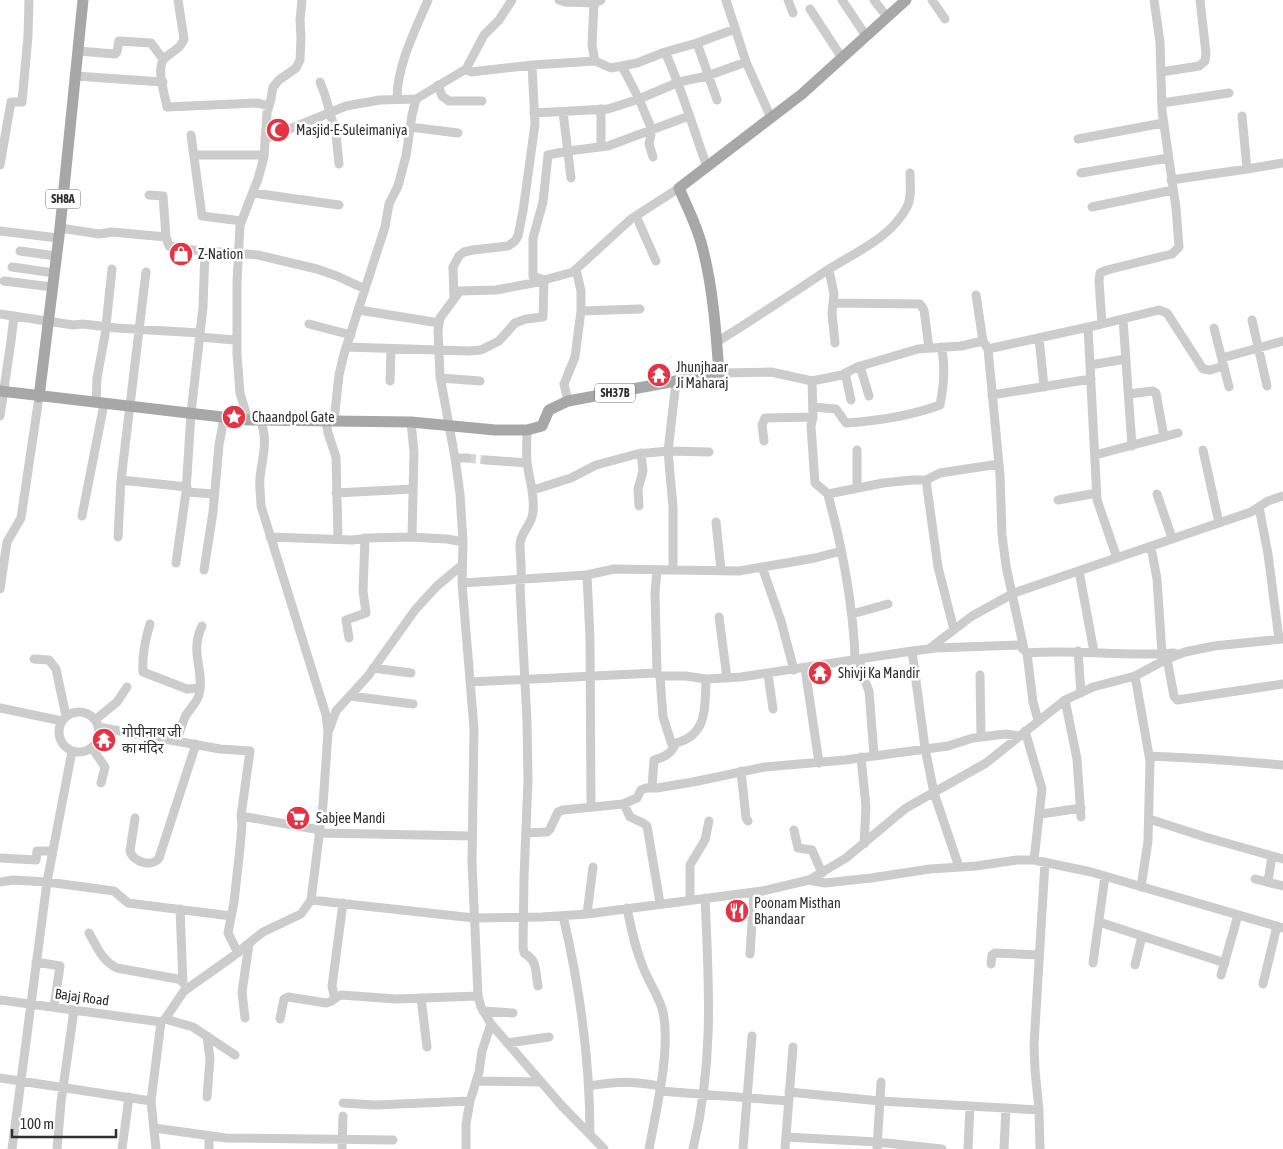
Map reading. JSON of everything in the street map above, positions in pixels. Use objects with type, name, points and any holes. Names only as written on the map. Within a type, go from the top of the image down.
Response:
[{"type":"main road","name":"SH8A","points":[[39,397],[59,233],[83,0]]},
{"type":"main road","points":[[719,373],[711,292],[702,244],[679,188],[802,94],[906,0]]},
{"type":"main road","name":"SH37B","points":[[527,430],[542,426],[549,410],[568,401],[719,373]]},
{"type":"main road","points":[[2,391],[39,397],[248,420],[411,422],[495,430],[527,430]]},
{"type":"street","points":[[0,165],[11,102],[22,102],[29,0]]},
{"type":"street","points":[[178,0],[184,39],[182,44],[164,59],[160,73],[167,107],[258,102],[269,106]]},
{"type":"street","points":[[248,420],[240,393],[237,354],[238,254],[242,221],[253,193],[264,155],[273,86],[296,68],[300,60],[302,0]]},
{"type":"street","points":[[397,99],[401,67],[428,0]]},
{"type":"street","points":[[265,139],[346,106],[397,99],[416,99],[466,69],[484,34],[499,20],[512,0]]},
{"type":"street","points":[[559,0],[562,2],[598,1],[592,45],[595,61]]},
{"type":"street","points":[[726,0],[746,62],[771,118]]},
{"type":"street","points":[[788,0],[793,13]]},
{"type":"street","points":[[842,0],[866,36]]},
{"type":"street","points":[[874,0],[887,17]]},
{"type":"street","points":[[932,0],[945,19]]},
{"type":"street","points":[[1102,324],[1100,273],[1172,254],[1179,247],[1163,122],[1159,32],[1154,0]]},
{"type":"street","points":[[1161,72],[1199,66],[1205,61],[1206,52],[1200,0]]},
{"type":"street","points":[[810,9],[842,58]]},
{"type":"street","points":[[466,69],[471,72],[532,65],[595,61],[611,68],[637,63],[735,30]]},
{"type":"street","points":[[78,51],[115,54],[118,52],[119,41],[148,42],[153,44],[164,59]]},
{"type":"street","points":[[697,43],[717,100]]},
{"type":"street","points":[[665,52],[679,82],[707,167]]},
{"type":"street","points":[[534,114],[601,109],[639,99],[679,82],[709,76],[746,62]]},
{"type":"street","points":[[454,299],[453,267],[458,256],[473,250],[508,246],[515,241],[520,228],[535,124],[532,65]]},
{"type":"street","points":[[622,66],[652,130],[649,144],[653,157]]},
{"type":"street","points":[[75,76],[162,82]]},
{"type":"street","points":[[320,82],[336,134],[339,164]]},
{"type":"street","points":[[438,85],[442,96],[449,101],[482,101]]},
{"type":"street","points":[[1162,103],[1230,93]]},
{"type":"street","points":[[338,540],[336,457],[328,433],[330,421],[346,347],[385,227],[389,204],[398,186],[406,156],[416,99]]},
{"type":"street","points":[[601,109],[601,147]]},
{"type":"street","points":[[563,112],[571,178]]},
{"type":"street","points":[[531,154],[548,155],[601,147],[620,142],[689,116]]},
{"type":"street","points":[[1242,116],[1247,170]]},
{"type":"street","points":[[1078,140],[1163,122]]},
{"type":"street","points":[[410,127],[458,133]]},
{"type":"street","points":[[191,135],[202,216],[242,221]]},
{"type":"street","points":[[194,155],[264,155]]},
{"type":"street","points":[[544,280],[533,276],[533,238],[543,202],[548,155]]},
{"type":"street","points":[[1081,174],[1168,158]]},
{"type":"street","points":[[1171,180],[1247,170],[1283,163]]},
{"type":"street","points":[[717,342],[873,243],[896,222],[906,208],[910,200],[910,173]]},
{"type":"street","points":[[603,1149],[491,1024],[483,1011],[478,996],[472,836],[474,729],[462,583],[463,542],[460,494],[440,378],[439,323],[443,312],[460,291],[496,290],[574,272],[636,216],[679,188]]},
{"type":"street","points":[[1092,207],[1173,190]]},
{"type":"street","points":[[253,193],[339,205]]},
{"type":"street","points":[[149,195],[163,196],[166,237],[169,246],[258,255],[317,269],[366,289]]},
{"type":"street","points":[[636,216],[656,262]]},
{"type":"street","points":[[0,231],[99,234],[112,232],[166,237]]},
{"type":"street","points":[[20,251],[56,256]]},
{"type":"street","points":[[176,563],[186,489],[191,413],[204,307],[205,251]]},
{"type":"street","points":[[12,267],[54,273]]},
{"type":"street","points":[[82,516],[100,404],[98,378],[112,269]]},
{"type":"street","points":[[568,401],[564,384],[575,357],[581,311],[581,291],[576,269]]},
{"type":"street","points":[[829,270],[835,303],[832,313],[835,343]]},
{"type":"street","points":[[118,537],[121,480],[146,272]]},
{"type":"street","points":[[346,347],[391,350],[481,350],[499,341],[515,323],[543,316],[544,280]]},
{"type":"street","points":[[4,281],[52,287]]},
{"type":"street","points":[[976,295],[986,345],[992,395],[1002,535],[1012,595],[1038,720]]},
{"type":"street","points":[[835,303],[920,304],[924,310],[929,348]]},
{"type":"street","points":[[581,311],[640,309]]},
{"type":"street","points":[[359,310],[439,323]]},
{"type":"street","points":[[719,373],[771,372],[812,381],[845,373],[860,366],[918,349],[986,345],[1039,338],[1159,310],[1164,311],[1200,367],[1207,371],[1223,362],[1283,341]]},
{"type":"street","points":[[0,314],[73,325],[105,326],[234,340]]},
{"type":"street","points":[[0,416],[14,316]]},
{"type":"street","points":[[1123,319],[1132,446]]},
{"type":"street","points":[[1252,320],[1267,386]]},
{"type":"street","points":[[309,324],[351,336]]},
{"type":"street","points":[[1088,327],[1096,493],[1116,558]]},
{"type":"street","points":[[1214,328],[1229,386]]},
{"type":"street","points":[[1039,338],[1044,387]]},
{"type":"street","points":[[812,406],[836,409],[846,423],[916,414],[940,405],[944,381],[944,357],[941,347]]},
{"type":"street","points":[[390,381],[391,350]]},
{"type":"street","points":[[1090,365],[1126,358]]},
{"type":"street","points":[[860,366],[868,396]]},
{"type":"street","points":[[845,373],[851,400]]},
{"type":"street","points":[[440,378],[480,381]]},
{"type":"street","points":[[992,395],[1091,379]]},
{"type":"street","points":[[812,381],[812,435],[815,483],[828,494],[841,551],[852,614],[857,660],[870,691],[874,755]]},
{"type":"street","points":[[673,569],[673,506],[668,451],[676,382]]},
{"type":"street","points":[[1129,394],[1153,391],[1156,393],[1164,437]]},
{"type":"street","points":[[0,589],[6,542],[21,518],[39,397]]},
{"type":"street","points":[[764,441],[762,422],[765,418],[813,416]]},
{"type":"street","points":[[204,570],[224,418]]},
{"type":"street","points":[[156,1149],[151,1101],[163,1021],[184,991],[238,953],[263,932],[301,914],[311,900],[323,805],[328,732],[326,715],[261,506],[260,481],[266,445],[264,429],[260,420]]},
{"type":"street","points":[[411,422],[414,452],[412,537]]},
{"type":"street","points":[[527,430],[527,463],[533,490],[532,518],[522,536],[520,544],[528,780],[524,950],[534,961],[538,986]]},
{"type":"street","points":[[1095,455],[1178,434]]},
{"type":"street","points":[[857,450],[857,488]]},
{"type":"street","points":[[1202,450],[1219,523]]},
{"type":"street","points":[[533,490],[571,478],[609,461],[641,453],[668,451],[709,452]]},
{"type":"street","points":[[639,506],[638,489],[643,471],[641,453]]},
{"type":"street","points":[[455,458],[467,458]]},
{"type":"street","points":[[486,460],[527,463]]},
{"type":"street","points":[[828,494],[912,480],[926,480],[940,473],[998,464]]},
{"type":"street","points":[[121,480],[214,494]]},
{"type":"street","points":[[926,480],[938,567],[954,630]]},
{"type":"street","points":[[336,493],[413,489]]},
{"type":"street","points":[[1058,500],[1096,493]]},
{"type":"street","points":[[1157,494],[1172,538]]},
{"type":"street","points":[[929,649],[972,616],[1012,595],[1251,512],[1268,501],[1283,496]]},
{"type":"street","points":[[470,682],[655,673],[659,675],[706,679],[727,678],[768,674],[929,649],[1019,645],[1025,651],[1164,656],[1214,646],[1281,639],[1259,507]]},
{"type":"street","points":[[716,522],[721,570]]},
{"type":"street","points":[[270,537],[338,540],[412,537],[447,538],[463,542]]},
{"type":"street","points":[[349,638],[346,620],[366,612],[363,591],[365,538]]},
{"type":"street","points":[[1151,547],[1157,579],[1164,656],[1174,696],[1177,700],[1283,684]]},
{"type":"street","points":[[462,583],[587,575],[614,569],[739,571],[815,558],[841,551]]},
{"type":"street","points":[[328,732],[336,711],[373,668],[415,610],[437,586],[462,565]]},
{"type":"street","points":[[762,568],[782,621],[794,670]]},
{"type":"street","points":[[657,570],[655,593],[659,675],[663,717],[673,748]]},
{"type":"street","points":[[1079,572],[1094,652]]},
{"type":"street","points":[[587,575],[591,806]]},
{"type":"street","points":[[852,614],[888,604]]},
{"type":"street","points":[[719,617],[727,678]]},
{"type":"street","points":[[150,624],[145,638],[142,662],[143,672],[187,689],[199,688]]},
{"type":"street","points":[[176,741],[186,716],[199,697],[200,677],[196,657],[197,637],[202,626]]},
{"type":"street","points":[[912,651],[925,748],[934,793],[959,867]]},
{"type":"street","points":[[1078,652],[1081,693]]},
{"type":"street","points":[[311,900],[474,918],[563,916],[754,892],[809,880],[864,844],[906,808],[986,763],[1065,700],[1093,687],[1135,676],[1153,668],[1164,656]]},
{"type":"street","points":[[0,708],[64,719],[80,712],[86,713],[96,724],[99,736],[92,748],[80,752],[72,751],[63,745],[59,733],[64,719],[56,669],[49,660],[34,658]]},
{"type":"street","points":[[373,668],[411,673]]},
{"type":"street","points":[[805,668],[819,763]]},
{"type":"street","points":[[768,674],[773,709]]},
{"type":"street","points":[[980,675],[981,737]]},
{"type":"street","points":[[1135,676],[1149,756],[1150,789],[1148,841],[1141,887]]},
{"type":"street","points":[[652,788],[654,760],[665,757],[676,743],[684,741],[698,730],[705,708],[706,679]]},
{"type":"street","points":[[96,724],[117,702],[127,687]]},
{"type":"street","points":[[350,696],[414,704]]},
{"type":"street","points":[[1041,814],[1081,813],[1078,759],[1065,700]]},
{"type":"street","points":[[96,724],[220,749],[250,751],[240,816],[242,825],[228,933],[238,953]]},
{"type":"street","points":[[526,832],[547,832],[558,812],[563,810],[624,804],[637,798],[644,788],[693,782],[765,767],[819,763],[948,746],[981,737],[1022,733]]},
{"type":"street","points":[[1022,733],[1041,783],[1041,814],[1034,860]]},
{"type":"street","points":[[135,818],[130,851],[131,856],[134,859],[152,864],[159,858],[196,744]]},
{"type":"street","points":[[92,748],[104,767],[101,783]]},
{"type":"street","points":[[12,1149],[47,882],[72,751]]},
{"type":"street","points":[[1149,756],[1208,758],[1283,765]]},
{"type":"street","points":[[861,757],[866,807],[864,844]]},
{"type":"street","points":[[742,771],[746,818],[748,821]]},
{"type":"street","points":[[624,804],[630,816],[647,826],[660,903]]},
{"type":"street","points":[[240,816],[319,832],[472,836]]},
{"type":"street","points":[[1149,819],[1283,859]]},
{"type":"street","points":[[690,900],[690,865],[705,840],[709,821]]},
{"type":"street","points":[[794,830],[798,848],[812,850],[822,873]]},
{"type":"street","points":[[0,858],[36,860],[37,851],[52,851]]},
{"type":"street","points":[[1268,882],[1272,856]]},
{"type":"street","points":[[809,880],[825,883],[1017,860],[1045,862],[1105,876],[1280,927],[1263,984]]},
{"type":"street","points":[[1040,1149],[1040,1110],[1034,1058],[1045,862]]},
{"type":"street","points":[[587,914],[593,867]]},
{"type":"street","points":[[1093,963],[1105,876]]},
{"type":"street","points":[[1255,879],[1283,886]]},
{"type":"street","points":[[0,882],[13,880],[47,882],[114,891],[128,902],[231,916]]},
{"type":"street","points":[[750,954],[754,892]]},
{"type":"street","points":[[693,1149],[704,1094],[710,1031],[705,898]]},
{"type":"street","points":[[343,904],[332,986],[334,995],[396,999],[478,996]]},
{"type":"street","points":[[627,908],[639,957],[660,1002],[663,1014],[665,1046],[660,1089],[648,1149]]},
{"type":"street","points":[[180,909],[184,991]]},
{"type":"street","points":[[1221,975],[1238,915]]},
{"type":"street","points":[[563,916],[576,978],[589,1086],[590,1135]]},
{"type":"street","points":[[1099,922],[1225,963]]},
{"type":"street","points":[[89,933],[102,956],[110,965],[183,980]]},
{"type":"street","points":[[1135,966],[1142,936]]},
{"type":"street","points":[[246,1018],[242,992],[249,944]]},
{"type":"street","points":[[991,964],[992,955],[996,953],[1039,955]]},
{"type":"street","points":[[36,962],[60,966],[54,1007]]},
{"type":"street","points":[[280,1019],[285,997],[330,1002],[338,996]]},
{"type":"street","points":[[421,998],[427,1047]]},
{"type":"street","name":"Bajaj Road","points":[[0,1000],[186,1024],[236,1055]]},
{"type":"street","points":[[57,1149],[63,1087],[74,1010]]},
{"type":"street","points":[[483,1011],[513,1013]]},
{"type":"street","points":[[466,1149],[466,1124],[470,1102],[491,1024]]},
{"type":"street","points":[[207,1036],[210,1059],[207,1098]]},
{"type":"street","points":[[743,1149],[752,1036]]},
{"type":"street","points":[[508,1043],[549,1037]]},
{"type":"street","points":[[785,1149],[793,1047]]},
{"type":"street","points":[[0,1078],[151,1101]]},
{"type":"street","points":[[476,1081],[541,1082]]},
{"type":"street","points":[[589,1086],[618,1081],[634,1082],[660,1089],[747,1097],[880,1101],[1040,1110]]},
{"type":"street","points":[[877,1146],[881,1082]]},
{"type":"street","points":[[122,1149],[129,1097]]},
{"type":"street","points":[[343,1104],[470,1102]]},
{"type":"street","points":[[968,1149],[970,1106]]},
{"type":"street","points":[[1004,1149],[1006,1108]]},
{"type":"street","points":[[342,1144],[343,1116]]},
{"type":"street","points":[[154,1128],[285,1144],[342,1144],[393,1140]]},
{"type":"street","points":[[209,1136],[209,1149]]},
{"type":"street","points":[[786,1137],[877,1146],[942,1149]]},
{"type":"tunnel","points":[[467,458],[486,460]]},
{"type":"place","name":"Masjid-E-Suleimaniya","points":[[278,130]]},
{"type":"place","name":"Z-Nation","points":[[181,254]]},
{"type":"place","name":"Jhunjhaar Ji Maharaj","points":[[659,375]]},
{"type":"place","name":"Chaandpol Gate","points":[[234,417]]},
{"type":"place","name":"Shivji Ka Mandir","points":[[820,673]]},
{"type":"place","name":"गोपीनाथ जी का मंदिर","points":[[104,740]]},
{"type":"place","name":"Sabjee Mandi","points":[[298,818]]},
{"type":"place","name":"Poonam Misthan Bhandaar","points":[[737,911]]}]
